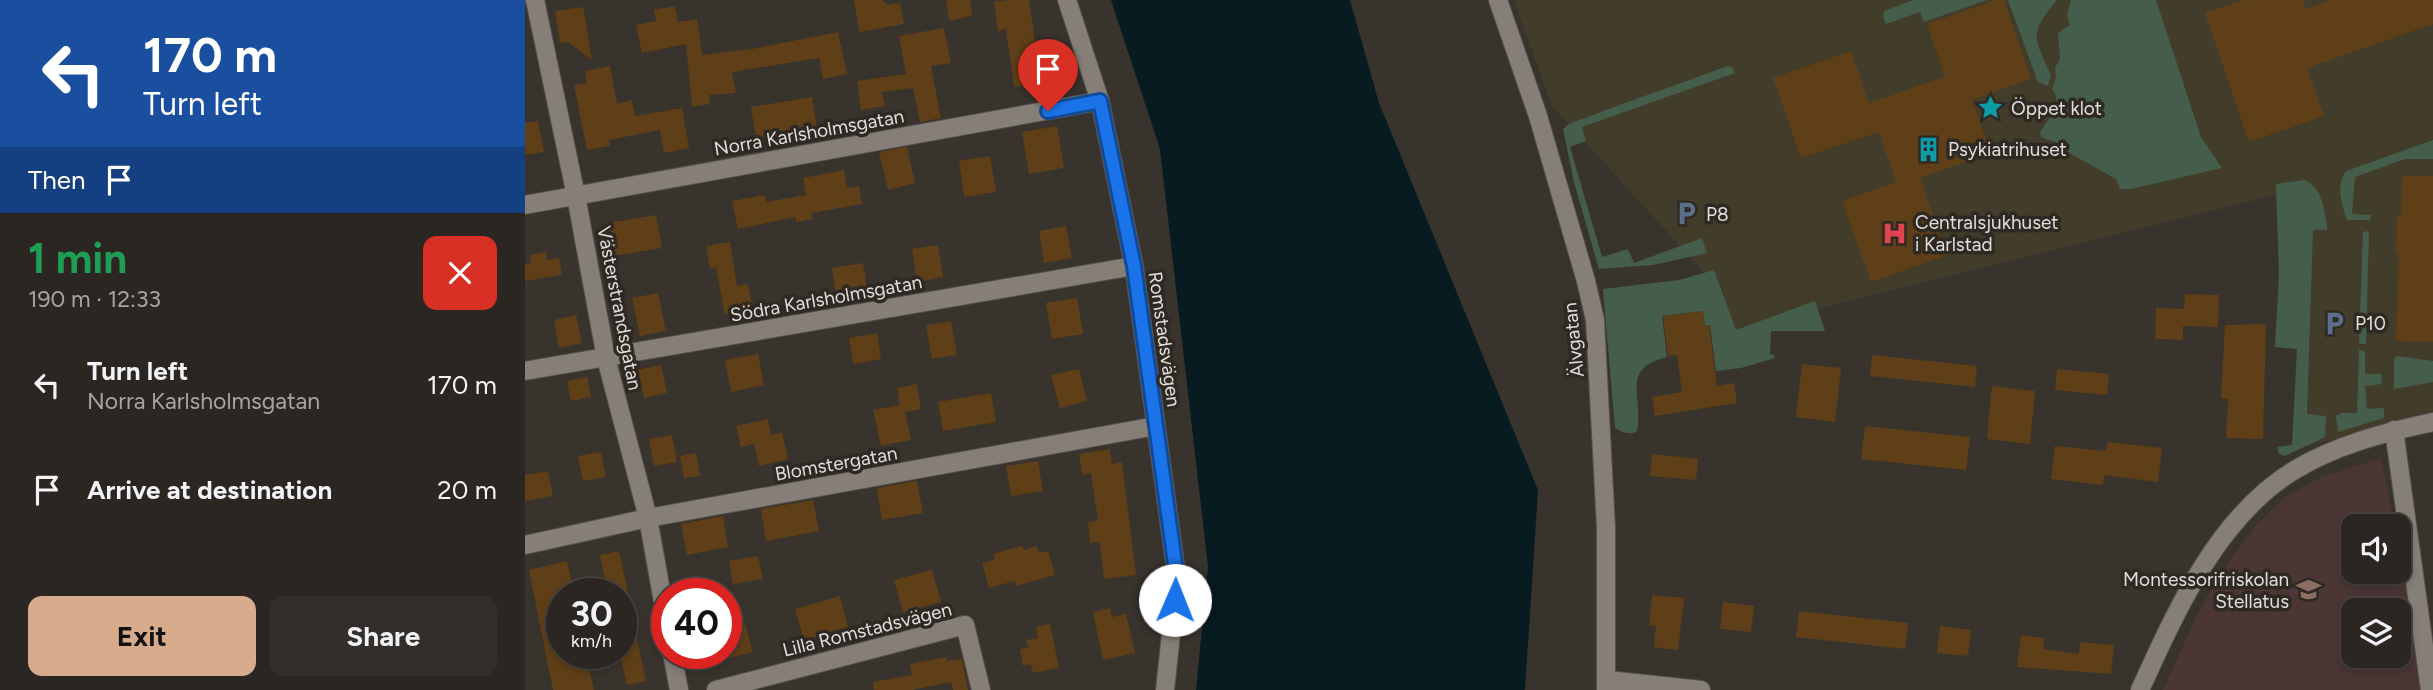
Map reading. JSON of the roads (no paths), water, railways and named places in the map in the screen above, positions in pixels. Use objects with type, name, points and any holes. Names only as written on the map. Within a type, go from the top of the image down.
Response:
[{"type":"street","name":"Romstadsvägen","points":[[1067,0],[1100,101],[1134,266],[1177,578],[1165,690]]},
{"type":"street","name":"Älvgatan","points":[[1498,0],[1538,116],[1595,320],[1606,528],[1606,685]]},
{"type":"street","name":"Västerstrandsgatan","points":[[535,1],[576,196],[606,358],[648,518],[659,578]]},
{"type":"street","name":"Norra Karlsholmsgatan","points":[[525,205],[1100,101]]},
{"type":"street","name":"Södra Karlsholmsgatan","points":[[525,371],[1134,266]]},
{"type":"street","points":[[2140,690],[2167,632],[2203,566],[2243,512],[2292,471],[2329,452],[2394,430],[2433,422]]},
{"type":"street","name":"Blomstergatan","points":[[525,545],[648,518],[1156,426]]},
{"type":"street","points":[[2394,430],[2429,681]]},
{"type":"street","name":"Lilla Romstadsvägen","points":[[716,690],[965,625],[981,690]]},
{"type":"street","points":[[675,669],[679,690]]},
{"type":"street","points":[[1606,685],[1701,690]]},
{"type":"water","points":[[1111,0],[1350,0],[1379,103],[1538,490],[1525,690],[1196,690],[1208,567],[1160,149]]},
{"type":"place","name":"Öppet klot","points":[[1991,108]]},
{"type":"place","name":"Psykiatrihuset","points":[[1928,149]]},
{"type":"place","name":"P8","points":[[1686,214]]},
{"type":"place","name":"Centralsjukhuset i Karlstad","points":[[1895,233]]},
{"type":"place","name":"P10","points":[[2335,323]]},
{"type":"place","name":"Montessorifriskolan Stellatus","points":[[2309,590]]}]
